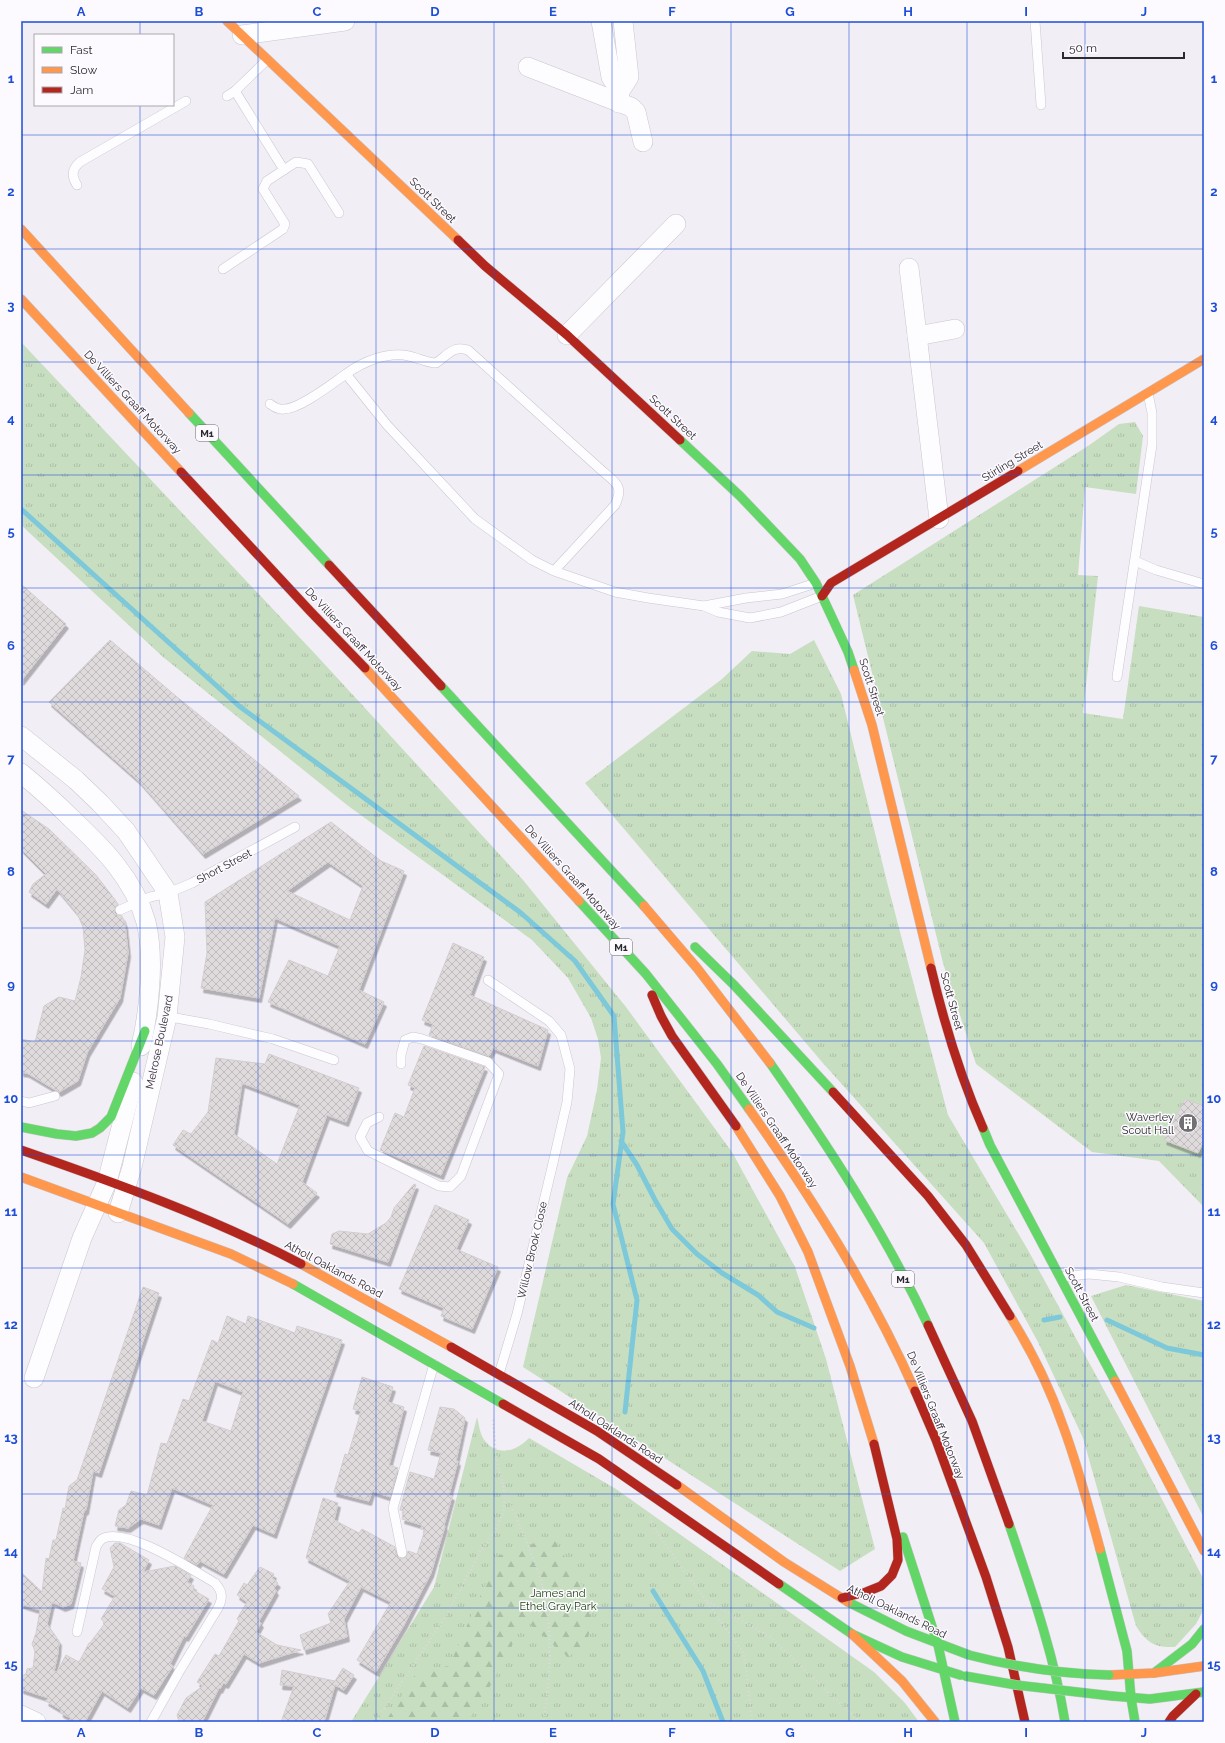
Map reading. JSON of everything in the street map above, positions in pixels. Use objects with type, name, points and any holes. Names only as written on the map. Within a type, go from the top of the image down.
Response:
[{"type":"main road","name":"Scott Street","points":[[227,21],[485,266],[567,334],[740,496],[800,559],[816,582],[848,652],[872,725],[934,981],[966,1087],[990,1145],[1204,1551]]},
{"type":"main road","name":"M1","points":[[21,229],[632,893],[707,980],[762,1051],[810,1120],[867,1209],[927,1323],[972,1421],[1036,1603],[1060,1692],[1065,1722]]},
{"type":"main road","name":"De Villiers Graaff Motorway","points":[[21,299],[310,611],[375,678],[646,974],[717,1064],[784,1157],[836,1240],[898,1352],[936,1440],[986,1577],[1008,1647],[1025,1722]]},
{"type":"main road","name":"Stirling Street","points":[[822,596],[831,583],[1204,359]]},
{"type":"main road","points":[[816,582],[831,583]]},
{"type":"main road","points":[[632,893],[683,937],[734,985],[888,1151],[928,1196],[966,1245],[989,1280],[1040,1372],[1063,1425],[1097,1535],[1127,1651],[1131,1698],[1135,1722]]},
{"type":"main road","points":[[646,974],[654,1001],[666,1026],[759,1162],[790,1214],[821,1284],[865,1411],[886,1487],[938,1645],[955,1722]]},
{"type":"main road","points":[[21,1127],[60,1134],[82,1136],[91,1133],[102,1126],[111,1117],[144,1031]]},
{"type":"main road","name":"Atholl Oaklands Road","points":[[21,1150],[126,1188],[249,1238],[337,1283],[495,1385],[814,1609],[852,1634],[880,1648],[944,1671],[1016,1685],[1150,1699],[1201,1694]]},
{"type":"main road","name":"Atholl Oaklands Road","points":[[21,1177],[231,1254],[296,1285],[434,1364],[495,1385],[569,1414],[624,1449],[808,1577],[865,1611],[938,1645],[997,1663],[1038,1670],[1085,1675],[1154,1673],[1204,1666]]},
{"type":"main road","points":[[842,1598],[864,1594],[875,1590],[887,1582],[896,1567],[899,1557],[898,1542],[886,1487]]},
{"type":"main road","points":[[1154,1673],[1192,1644],[1204,1629]]},
{"type":"main road","points":[[852,1634],[902,1681],[934,1722]]},
{"type":"main road","points":[[1169,1722],[1173,1716],[1201,1694]]},
{"type":"street","points":[[242,35],[310,23],[345,21]]},
{"type":"street","points":[[601,21],[611,77],[620,97],[636,112],[643,142]]},
{"type":"street","points":[[620,97],[629,76],[622,21]]},
{"type":"street","points":[[528,67],[620,97]]},
{"type":"street","points":[[567,334],[676,224]]},
{"type":"street","points":[[909,268],[939,519]]},
{"type":"street","points":[[917,336],[955,329]]},
{"type":"street","name":"Melrose Boulevard","points":[[21,736],[76,780],[100,803],[126,831],[168,893],[174,937],[167,1017],[126,1188],[118,1213]]},
{"type":"street","name":"Melrose Boulevard","points":[[21,773],[101,845],[144,899],[150,944],[147,1012],[144,1031],[136,1070],[108,1182],[82,1238],[34,1378]]},
{"type":"street","points":[[21,1715],[36,1722]]},
{"type":"lane","points":[[1035,21],[1041,105]]},
{"type":"lane","points":[[267,60],[231,94],[284,170]]},
{"type":"lane","points":[[77,184],[73,176],[73,171],[80,162],[186,101]]},
{"type":"lane","points":[[223,269],[283,229],[285,224],[263,188],[267,181],[296,162],[308,164],[339,213]]},
{"type":"lane","points":[[270,404],[285,410],[308,399],[356,367],[390,356],[408,356],[427,362],[436,363],[455,349],[461,348],[468,350],[599,468],[616,484],[620,490],[620,495],[614,505],[554,571]]},
{"type":"lane","points":[[346,374],[387,425],[444,488],[475,519],[532,560],[554,571],[615,592],[704,606],[718,612],[750,618],[781,612],[822,596]]},
{"type":"lane","points":[[1117,677],[1136,561],[1152,445],[1152,413],[1148,393]]},
{"type":"lane","points":[[1136,561],[1156,570],[1204,584]]},
{"type":"lane","points":[[704,606],[746,598],[782,594],[816,582]]},
{"type":"lane","name":"Short Street","points":[[120,910],[144,899],[168,893],[199,880],[295,827]]},
{"type":"lane","name":"Willow Brook Close","points":[[488,980],[549,1021],[561,1035],[570,1068],[567,1102],[517,1314],[495,1385]]},
{"type":"lane","points":[[147,1012],[266,1037],[334,1060]]},
{"type":"lane","points":[[379,1117],[367,1123],[360,1137],[368,1150],[439,1186],[450,1187],[461,1176],[499,1074],[488,1062],[413,1037],[405,1040],[401,1055],[401,1064]]},
{"type":"lane","points":[[21,1101],[29,1103],[56,1096]]},
{"type":"lane","points":[[1060,1277],[1089,1274],[1119,1277],[1162,1287],[1204,1293]]},
{"type":"lane","points":[[402,1552],[393,1508],[434,1364]]},
{"type":"lane","points":[[77,1632],[96,1547],[100,1540],[114,1536],[145,1544],[216,1583],[220,1588],[222,1600],[151,1722]]},
{"type":"path","points":[[375,1722],[446,1616],[480,1552],[495,1531],[503,1513],[505,1500],[500,1476],[495,1385]]},
{"type":"path","points":[[500,1476],[542,1585],[548,1611],[549,1657],[543,1722]]},
{"type":"path","points":[[649,1514],[653,1527],[744,1654],[752,1722]]},
{"type":"path","points":[[706,1600],[770,1637],[860,1722]]},
{"type":"green space","points":[[21,342],[318,657],[523,880],[626,1007],[732,1152],[795,1267],[826,1359],[875,1549],[840,1571],[523,1367],[567,1178],[587,1136],[597,1090],[601,1058],[598,1039],[591,1018],[568,978],[532,940],[347,805],[163,657],[21,525]]},
{"type":"green space","points":[[1135,422],[1143,436],[1136,494],[1085,487],[1078,575],[1098,576],[1083,713],[1123,719],[1139,606],[1204,617],[1204,1207],[1159,1161],[1092,1152],[976,1064],[943,963],[853,595],[1088,446],[1119,424]]},
{"type":"green space","points":[[814,640],[841,694],[888,886],[948,1115],[1028,1250],[1130,1438],[1204,1580],[1204,1609],[1196,1624],[1175,1647],[1162,1647],[1152,1643],[1144,1637],[1136,1626],[1083,1438],[1038,1342],[984,1243],[822,1062],[585,783],[722,679],[752,651],[790,654]]},
{"type":"green space","points":[[1126,1285],[1204,1301],[1204,1518],[1091,1296]]},
{"type":"green space","name":"James and Ethel Gray Park","points":[[477,1417],[483,1439],[490,1446],[501,1451],[513,1449],[524,1443],[529,1438],[616,1489],[874,1672],[905,1703],[919,1722],[351,1722],[434,1587]]},
{"type":"green space","points":[[553,1537],[584,1589],[591,1621],[587,1645],[568,1657],[525,1620],[486,1694],[467,1722],[385,1722],[417,1672],[449,1666],[498,1556]]},
{"type":"building","points":[[21,584],[66,624],[21,681]]},
{"type":"building","points":[[110,640],[177,697],[299,796],[203,854],[139,781],[49,702]]},
{"type":"building","points":[[21,810],[49,829],[96,875],[116,901],[118,905],[115,907],[114,912],[117,915],[122,916],[125,924],[128,953],[120,998],[87,1053],[78,1081],[59,1092],[27,1073],[21,1072],[21,1039],[35,1042],[44,1006],[59,997],[75,1001],[81,977],[85,950],[83,927],[77,913],[57,889],[46,904],[29,892],[33,884],[46,874],[21,849]]},
{"type":"building","points":[[331,822],[381,861],[404,871],[359,990],[384,1002],[365,1044],[268,1002],[289,960],[328,976],[340,946],[275,918],[259,998],[201,988],[207,953],[205,902]],"holes":[[[328,862],[363,886],[350,920],[287,891]]]},
{"type":"building","points":[[453,943],[484,957],[470,995],[548,1030],[538,1066],[493,1048],[489,1056],[429,1035],[433,1024],[422,1020]]},
{"type":"building","points":[[424,1046],[485,1067],[441,1175],[380,1150],[395,1113],[404,1117],[415,1088],[408,1085]]},
{"type":"building","points":[[269,1054],[359,1088],[346,1122],[327,1115],[302,1182],[317,1193],[288,1224],[173,1145],[183,1130],[191,1134],[208,1112],[216,1058],[265,1064]],"holes":[[[242,1083],[300,1105],[277,1164],[234,1134]]]},
{"type":"building","name":"Waverley Scout Hall","points":[[1185,1099],[1204,1106],[1204,1141],[1198,1153],[1164,1140]]},
{"type":"building","points":[[414,1184],[416,1185],[388,1262],[330,1244],[332,1234],[339,1231],[368,1234],[386,1223],[391,1217],[394,1208]]},
{"type":"building","points":[[435,1205],[469,1220],[456,1249],[498,1267],[472,1329],[441,1316],[444,1308],[399,1289]]},
{"type":"building","points":[[143,1287],[159,1293],[99,1473],[93,1471],[86,1510],[84,1511],[73,1561],[81,1563],[71,1604],[63,1607],[52,1602],[47,1624],[59,1641],[54,1671],[57,1672],[66,1655],[79,1662],[89,1643],[105,1623],[101,1619],[115,1596],[102,1589],[114,1567],[110,1548],[115,1543],[120,1543],[149,1560],[143,1572],[175,1566],[191,1575],[187,1582],[194,1586],[193,1590],[209,1599],[186,1637],[184,1636],[170,1664],[173,1666],[154,1695],[141,1688],[128,1708],[102,1691],[85,1722],[69,1722],[71,1718],[61,1713],[61,1710],[46,1701],[48,1698],[21,1689],[21,1676],[26,1674],[27,1669],[33,1668],[35,1651],[32,1644],[36,1633],[40,1610],[21,1604],[21,1572],[42,1592],[46,1558],[49,1559],[53,1540],[56,1540],[63,1508],[65,1509],[69,1486],[77,1480]]},
{"type":"building","points":[[227,1316],[246,1324],[248,1316],[295,1333],[297,1326],[342,1340],[274,1534],[253,1525],[224,1574],[200,1561],[197,1565],[184,1558],[213,1505],[172,1488],[159,1525],[141,1519],[128,1528],[115,1526],[119,1510],[126,1505],[131,1491],[147,1495],[161,1443],[167,1444],[183,1399],[189,1401],[212,1340],[218,1343]],"holes":[[[215,1381],[243,1392],[231,1431],[202,1421]]]},
{"type":"building","points":[[362,1377],[393,1387],[388,1402],[404,1407],[389,1465],[398,1468],[390,1497],[372,1491],[369,1501],[334,1492],[345,1454],[348,1455],[361,1411],[353,1409]]},
{"type":"building","points":[[440,1407],[454,1409],[465,1418],[456,1461],[458,1461],[449,1495],[452,1496],[444,1525],[445,1526],[431,1573],[404,1625],[376,1672],[357,1660],[391,1602],[361,1587],[344,1619],[347,1637],[304,1650],[300,1635],[331,1623],[328,1614],[350,1581],[306,1558],[323,1498],[338,1503],[334,1520],[359,1533],[362,1529],[395,1547],[396,1555],[400,1559],[406,1557],[408,1551],[417,1554],[425,1530],[421,1529],[422,1525],[402,1519],[404,1511],[400,1510],[410,1472],[434,1479],[441,1453],[428,1450]]},
{"type":"building","points":[[260,1567],[274,1574],[272,1578],[278,1583],[274,1588],[276,1591],[259,1621],[261,1623],[256,1632],[277,1645],[301,1650],[259,1663],[244,1654],[226,1684],[223,1683],[220,1689],[219,1688],[202,1722],[179,1722],[177,1715],[186,1698],[203,1686],[197,1682],[215,1654],[219,1656],[239,1621],[237,1619],[247,1602],[237,1595],[244,1583],[247,1585]]},
{"type":"building","points":[[343,1668],[354,1675],[344,1690],[335,1685],[324,1722],[281,1722],[294,1686],[280,1685],[282,1670],[335,1681]]},
{"type":"waterway","points":[[21,509],[239,706],[521,913],[575,961],[614,1016],[623,1132],[613,1204],[637,1300],[625,1412]]},
{"type":"waterway","points":[[621,1141],[637,1165],[672,1229],[697,1254],[722,1273],[758,1295],[777,1312],[814,1328]]},
{"type":"waterway","points":[[1044,1320],[1060,1317]]},
{"type":"waterway","points":[[1107,1320],[1167,1348],[1204,1355]]},
{"type":"waterway","points":[[653,1591],[703,1671],[723,1722]]},
{"type":"traffic: fast","points":[[189,413],[329,565]]},
{"type":"traffic: fast","points":[[680,440],[740,496],[800,559],[816,583],[848,652],[854,670]]},
{"type":"traffic: fast","points":[[441,686],[644,906]]},
{"type":"traffic: fast","points":[[579,901],[646,974],[717,1064],[749,1109]]},
{"type":"traffic: fast","points":[[695,947],[734,985],[833,1092]]},
{"type":"traffic: fast","points":[[21,1127],[76,1136],[92,1133],[100,1128],[111,1117],[145,1031]]},
{"type":"traffic: fast","points":[[770,1063],[814,1126],[875,1224],[928,1325]]},
{"type":"traffic: fast","points":[[983,1128],[990,1145],[1115,1381]]},
{"type":"traffic: fast","points":[[293,1284],[503,1404]]},
{"type":"traffic: fast","points":[[1009,1524],[1048,1647],[1055,1672],[1065,1722]]},
{"type":"traffic: fast","points":[[903,1537],[938,1645],[955,1722]]},
{"type":"traffic: fast","points":[[1100,1549],[1127,1651],[1131,1698],[1135,1722]]},
{"type":"traffic: fast","points":[[779,1584],[852,1634],[902,1657],[960,1675]]},
{"type":"traffic: fast","points":[[848,1602],[906,1631],[969,1655]]},
{"type":"traffic: fast","points":[[1154,1673],[1192,1644],[1204,1629]]},
{"type":"traffic: fast","points":[[969,1655],[1038,1669],[1109,1675]]},
{"type":"traffic: fast","points":[[965,1676],[1016,1685],[1112,1696]]},
{"type":"traffic: fast","points":[[1112,1696],[1150,1699],[1204,1692]]},
{"type":"traffic: slow","points":[[227,21],[458,240]]},
{"type":"traffic: slow","points":[[21,229],[189,413]]},
{"type":"traffic: slow","points":[[21,299],[181,472]]},
{"type":"traffic: slow","points":[[1018,471],[1204,359]]},
{"type":"traffic: slow","points":[[365,668],[579,901]]},
{"type":"traffic: slow","points":[[854,670],[872,725],[931,968]]},
{"type":"traffic: slow","points":[[644,906],[697,968],[770,1063]]},
{"type":"traffic: slow","points":[[749,1109],[818,1211],[860,1281],[898,1354],[915,1391]]},
{"type":"traffic: slow","points":[[736,1126],[780,1196],[808,1252],[850,1366],[874,1444]]},
{"type":"traffic: slow","points":[[21,1177],[231,1254],[293,1284]]},
{"type":"traffic: slow","points":[[301,1264],[451,1347]]},
{"type":"traffic: slow","points":[[1010,1316],[1040,1370],[1058,1412],[1078,1472],[1100,1549]]},
{"type":"traffic: slow","points":[[1115,1381],[1204,1551]]},
{"type":"traffic: slow","points":[[677,1485],[784,1562],[848,1602]]},
{"type":"traffic: slow","points":[[852,1634],[902,1681],[935,1722]]},
{"type":"traffic: slow","points":[[1110,1675],[1154,1673],[1204,1666]]},
{"type":"traffic: jam","points":[[458,240],[485,266],[567,335],[680,440]]},
{"type":"traffic: jam","points":[[822,596],[831,583],[1018,471]]},
{"type":"traffic: jam","points":[[181,472],[365,668]]},
{"type":"traffic: jam","points":[[329,565],[441,686]]},
{"type":"traffic: jam","points":[[931,968],[953,1049],[983,1128]]},
{"type":"traffic: jam","points":[[652,995],[672,1036],[736,1126]]},
{"type":"traffic: jam","points":[[833,1092],[928,1196],[966,1245],[1010,1316]]},
{"type":"traffic: jam","points":[[21,1150],[128,1188],[198,1216],[301,1264]]},
{"type":"traffic: jam","points":[[928,1325],[972,1421],[1009,1524]]},
{"type":"traffic: jam","points":[[451,1347],[597,1431],[677,1485]]},
{"type":"traffic: jam","points":[[915,1391],[936,1440],[986,1577],[1008,1647],[1025,1722]]},
{"type":"traffic: jam","points":[[503,1404],[599,1459],[779,1584]]},
{"type":"traffic: jam","points":[[842,1598],[866,1592],[881,1586],[892,1575],[898,1560],[897,1539],[874,1444]]},
{"type":"traffic: jam","points":[[1169,1722],[1173,1716],[1196,1694]]},
{"type":"place","name":"Waverley Scout Hall","points":[[1188,1123]]}]
